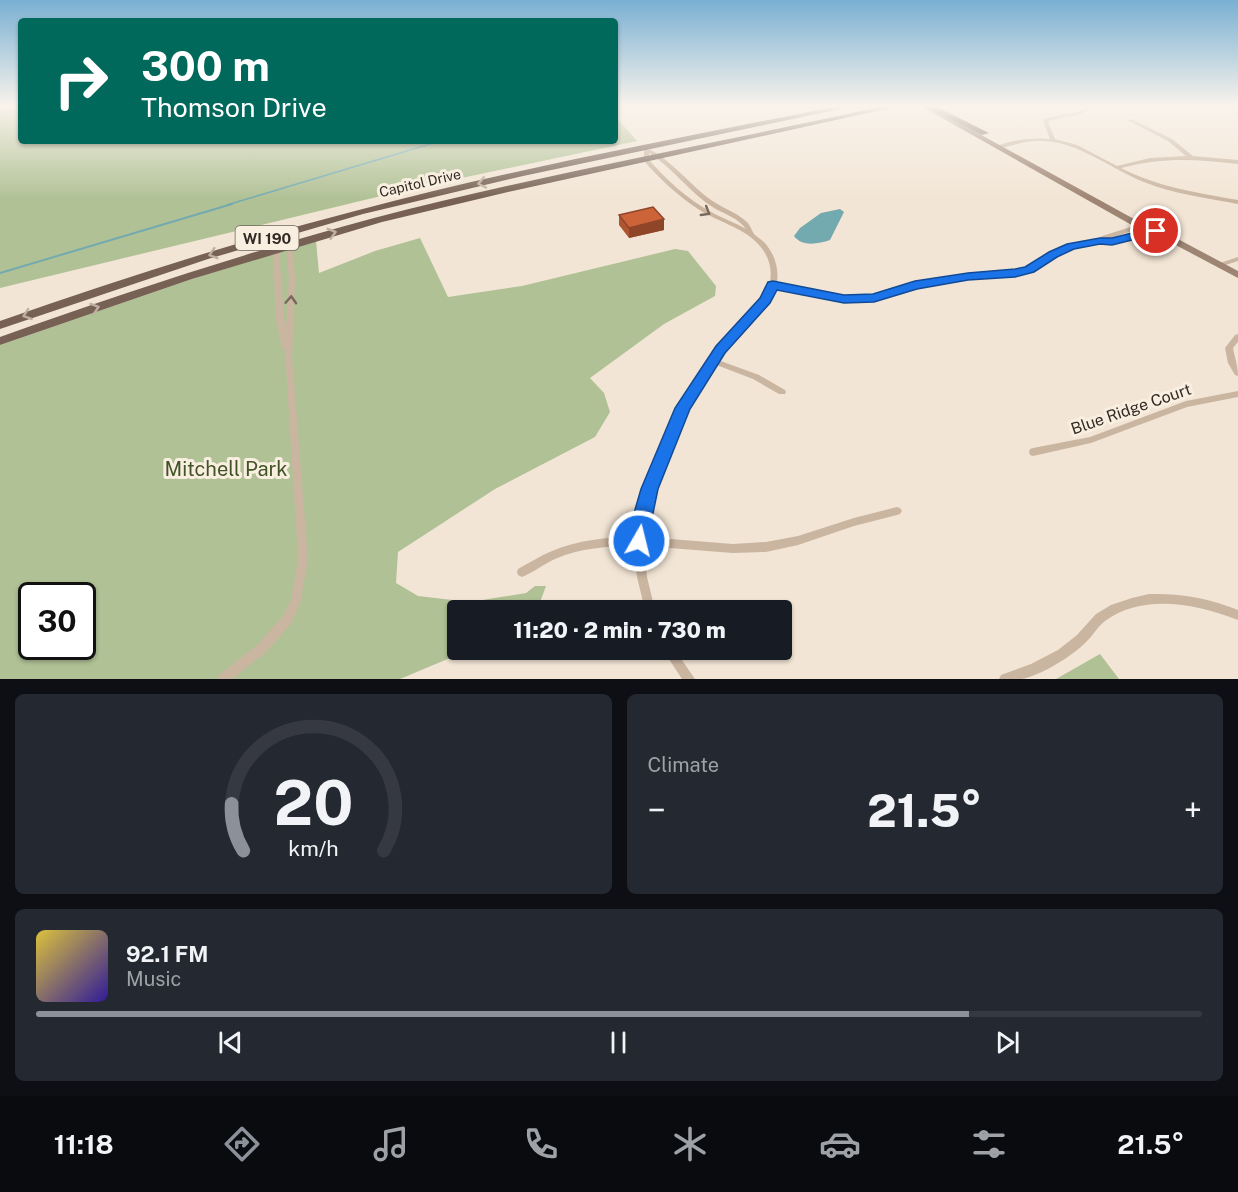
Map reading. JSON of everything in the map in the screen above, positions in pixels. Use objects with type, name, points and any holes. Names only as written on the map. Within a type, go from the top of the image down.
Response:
[{"type":"main road","points":[[651,154],[720,137]]},
{"type":"main road","name":"Capitol Drive","points":[[0,325],[126,282],[288,232],[428,195],[744,137]]},
{"type":"main road","name":"Capitol Drive","points":[[0,341],[162,285],[276,250],[378,221],[506,190],[542,178],[638,155],[651,154]]},
{"type":"street","points":[[984,137],[1238,275]]},
{"type":"street","points":[[989,137],[1140,226]]},
{"type":"street","points":[[1163,137],[1191,156]]},
{"type":"street","points":[[1002,146],[1034,138],[1053,139],[1069,143],[1157,185],[1238,201]]},
{"type":"street","points":[[651,154],[696,194],[745,223],[750,232]]},
{"type":"street","points":[[647,600],[642,584],[639,541],[645,503],[669,438],[683,408],[713,361],[728,340],[766,299],[773,285],[774,270],[770,256],[762,242],[750,232],[708,213],[685,197],[651,154]]},
{"type":"street","points":[[1118,168],[1157,158],[1191,156],[1238,162]]},
{"type":"street","points":[[685,197],[696,194]]},
{"type":"street","points":[[1100,241],[1104,237],[1140,226],[1153,227]]},
{"type":"street","points":[[773,285],[844,299],[874,298],[915,285],[968,276],[1022,271],[1071,246],[1100,241],[1112,242],[1153,227]]},
{"type":"street","points":[[224,679],[261,649],[287,620],[296,600],[303,559],[288,358],[292,279],[288,232]]},
{"type":"street","points":[[275,236],[280,319],[288,358]]},
{"type":"street","points":[[1219,265],[1238,259]]},
{"type":"street","points":[[1238,337],[1229,348],[1232,363],[1238,373]]},
{"type":"street","points":[[713,361],[756,377],[782,392]]},
{"type":"street","name":"Blue Ridge Court","points":[[1033,452],[1090,440],[1186,404],[1238,394]]},
{"type":"street","points":[[522,572],[551,555],[577,545],[611,541],[639,541],[764,548],[787,544],[897,511]]},
{"type":"street","points":[[1005,679],[1046,664],[1080,641],[1100,618],[1114,610],[1140,601],[1170,598],[1228,610],[1238,615]]},
{"type":"street","points":[[676,660],[689,679]]},
{"type":"green space","points":[[0,137],[18,137],[18,144],[618,144],[618,137],[633,137],[637,141],[414,188],[0,288]]},
{"type":"green space","name":"Mitchell Park","points":[[420,238],[448,297],[522,286],[675,249],[688,251],[716,286],[715,296],[664,324],[590,378],[604,393],[610,412],[595,437],[495,489],[398,552],[396,583],[418,596],[453,600],[447,600],[447,659],[400,679],[0,679],[0,345],[195,278],[316,241],[319,273],[375,251]]},
{"type":"green space","name":"Mitchell Park","points":[[535,586],[546,586],[541,600],[482,600],[526,593]]},
{"type":"green space","points":[[1100,654],[1119,679],[1056,679]]},
{"type":"water","points":[[840,209],[844,212],[830,240],[806,243],[794,236],[800,228],[821,213]]},
{"type":"building","points":[[653,207],[664,219],[629,228],[619,215]]},
{"type":"waterway","points":[[227,205],[430,144]]},
{"type":"waterway","points":[[0,273],[232,204]]},
{"type":"route","points":[[639,541],[645,503],[656,470],[683,408],[720,350],[766,300],[773,285],[844,299],[874,298],[915,285],[968,276],[1029,270],[1053,254],[1071,246],[1100,241],[1112,242],[1156,231]]}]
